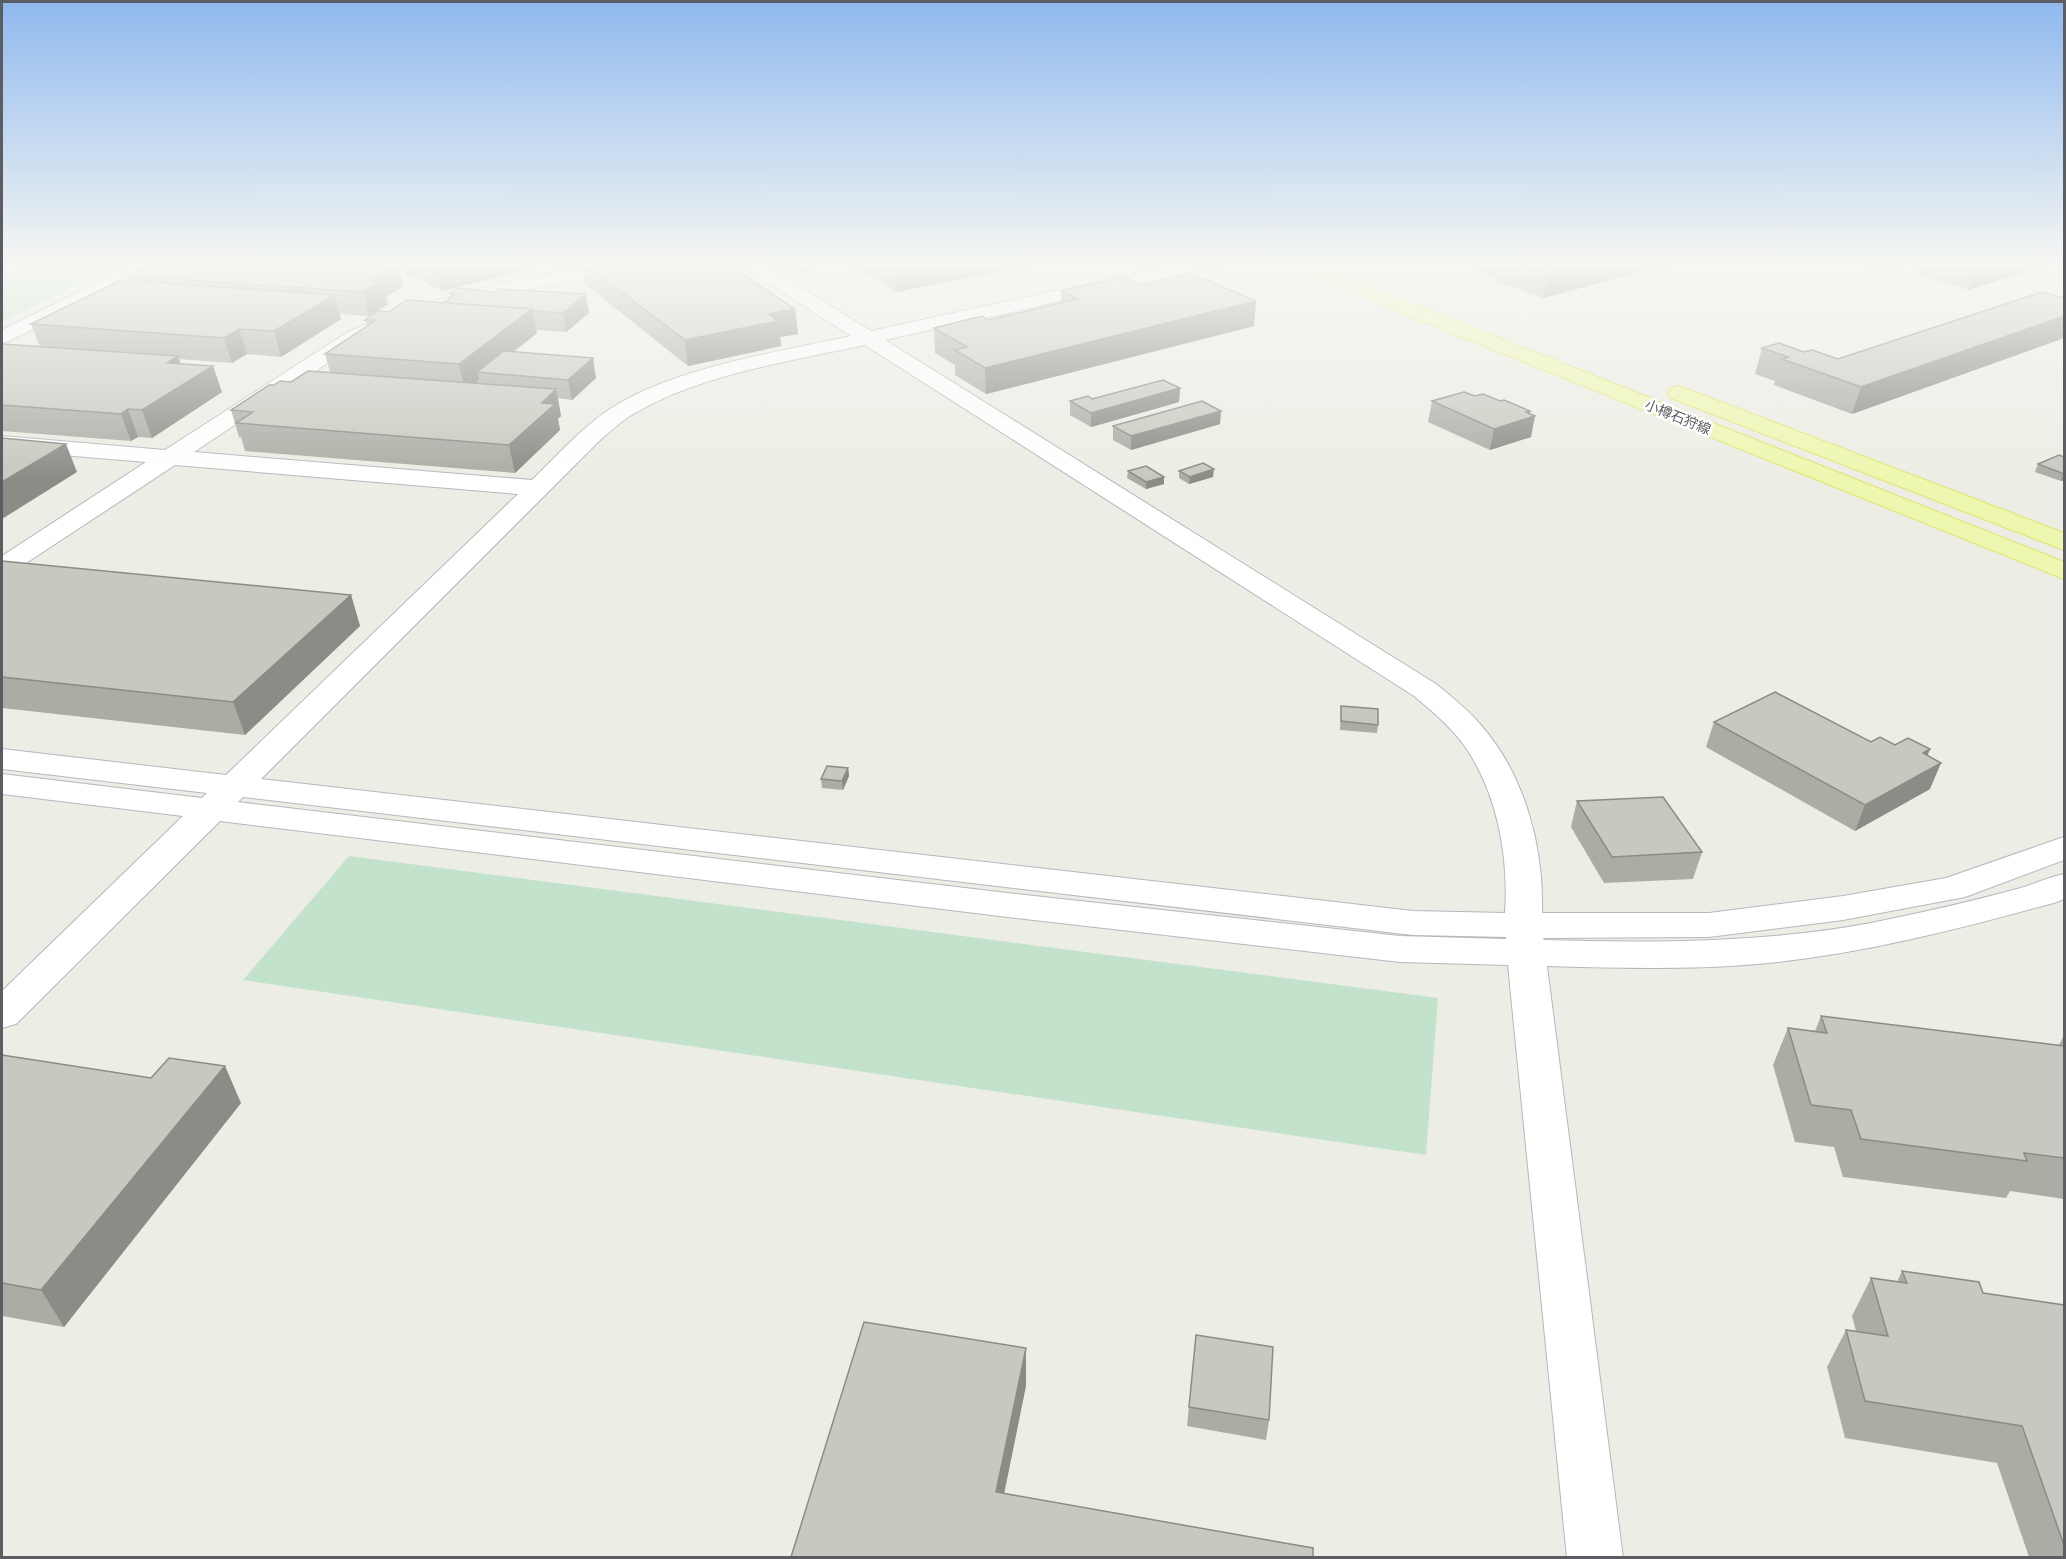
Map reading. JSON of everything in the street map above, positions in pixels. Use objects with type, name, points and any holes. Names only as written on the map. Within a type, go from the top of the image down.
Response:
[{"type":"main road","name":"小樽石狩線","points":[[1473,335],[2064,571]]},
{"type":"main road","name":"小樽石狩線","points":[[1664,387],[2064,542]]},
{"type":"street","points":[[2,567],[358,335]]},
{"type":"street","points":[[864,335],[1425,690],[1454,715],[1480,745],[1500,782],[1516,835],[1524,878],[1526,939],[1594,1557]]},
{"type":"street","points":[[2,1014],[590,437],[618,414],[680,384],[734,368],[884,335]]},
{"type":"street","points":[[2,443],[538,488]]},
{"type":"street","points":[[2,759],[222,797],[1013,906],[1400,949],[1709,925],[1843,908],[1952,889],[2064,848]]},
{"type":"street","points":[[2,784],[222,797]]},
{"type":"street","points":[[1526,939],[1603,955],[1757,951],[1878,934],[1963,916],[2044,894],[2064,885]]},
{"type":"green space","points":[[349,856],[1438,998],[1426,1155],[243,980]]},
{"type":"building","points":[[179,335],[229,335],[224,338]]},
{"type":"building","points":[[354,335],[498,335],[459,364],[325,354]]},
{"type":"building","points":[[678,335],[711,335],[685,340]]},
{"type":"building","points":[[946,335],[1119,335],[985,368],[955,350],[967,347]]},
{"type":"building","points":[[1912,335],[2010,335],[1861,387],[1782,359],[1788,357],[1762,348],[1779,343],[1804,352],[1812,350],[1838,359]]},
{"type":"building","points":[[2,344],[178,356],[167,363],[213,366],[142,410],[128,409],[121,414],[2,405]]},
{"type":"building","points":[[504,351],[593,358],[568,380],[477,372]]},
{"type":"building","points":[[308,371],[556,389],[542,403],[555,404],[509,445],[236,423],[253,412],[231,410],[269,385],[280,381],[291,382]]},
{"type":"building","points":[[1163,380],[1180,388],[1091,413],[1070,401],[1088,396],[1092,399]]},
{"type":"building","points":[[1464,392],[1504,400],[1530,411],[1526,412],[1535,416],[1494,429],[1432,401]]},
{"type":"building","points":[[1202,401],[1221,411],[1131,436],[1113,426]]},
{"type":"building","points":[[2,438],[66,444],[2,482]]},
{"type":"building","points":[[2059,455],[2064,457],[2064,474],[2038,464]]},
{"type":"building","points":[[1203,463],[1214,469],[1190,477],[1179,471]]},
{"type":"building","points":[[1146,466],[1164,477],[1146,482],[1128,471]]},
{"type":"building","points":[[2,561],[351,595],[233,702],[2,677]]},
{"type":"building","points":[[1775,692],[1871,742],[1880,737],[1895,745],[1908,738],[1930,749],[1923,753],[1941,763],[1865,805],[1714,722]]},
{"type":"building","points":[[1341,706],[1378,709],[1378,725],[1341,721]]},
{"type":"building","points":[[827,766],[848,768],[842,781],[821,779]]},
{"type":"building","points":[[1663,797],[1702,852],[1612,857],[1577,801]]},
{"type":"building","points":[[1821,1016],[2064,1046],[2064,1158],[2024,1153],[2027,1161],[1861,1139],[1851,1110],[1811,1105],[1788,1028],[1827,1033]]},
{"type":"building","points":[[2,1055],[151,1078],[169,1058],[225,1066],[41,1290],[2,1283]]},
{"type":"building","points":[[1902,1271],[1979,1282],[1983,1293],[2064,1305],[2064,1545],[2022,1426],[1865,1401],[1846,1330],[1888,1336],[1871,1278],[1907,1283]]},
{"type":"building","points":[[864,1322],[1026,1348],[996,1492],[1313,1548],[1313,1557],[791,1557]]},
{"type":"building","points":[[1196,1335],[1273,1347],[1269,1420],[1189,1407]]}]
